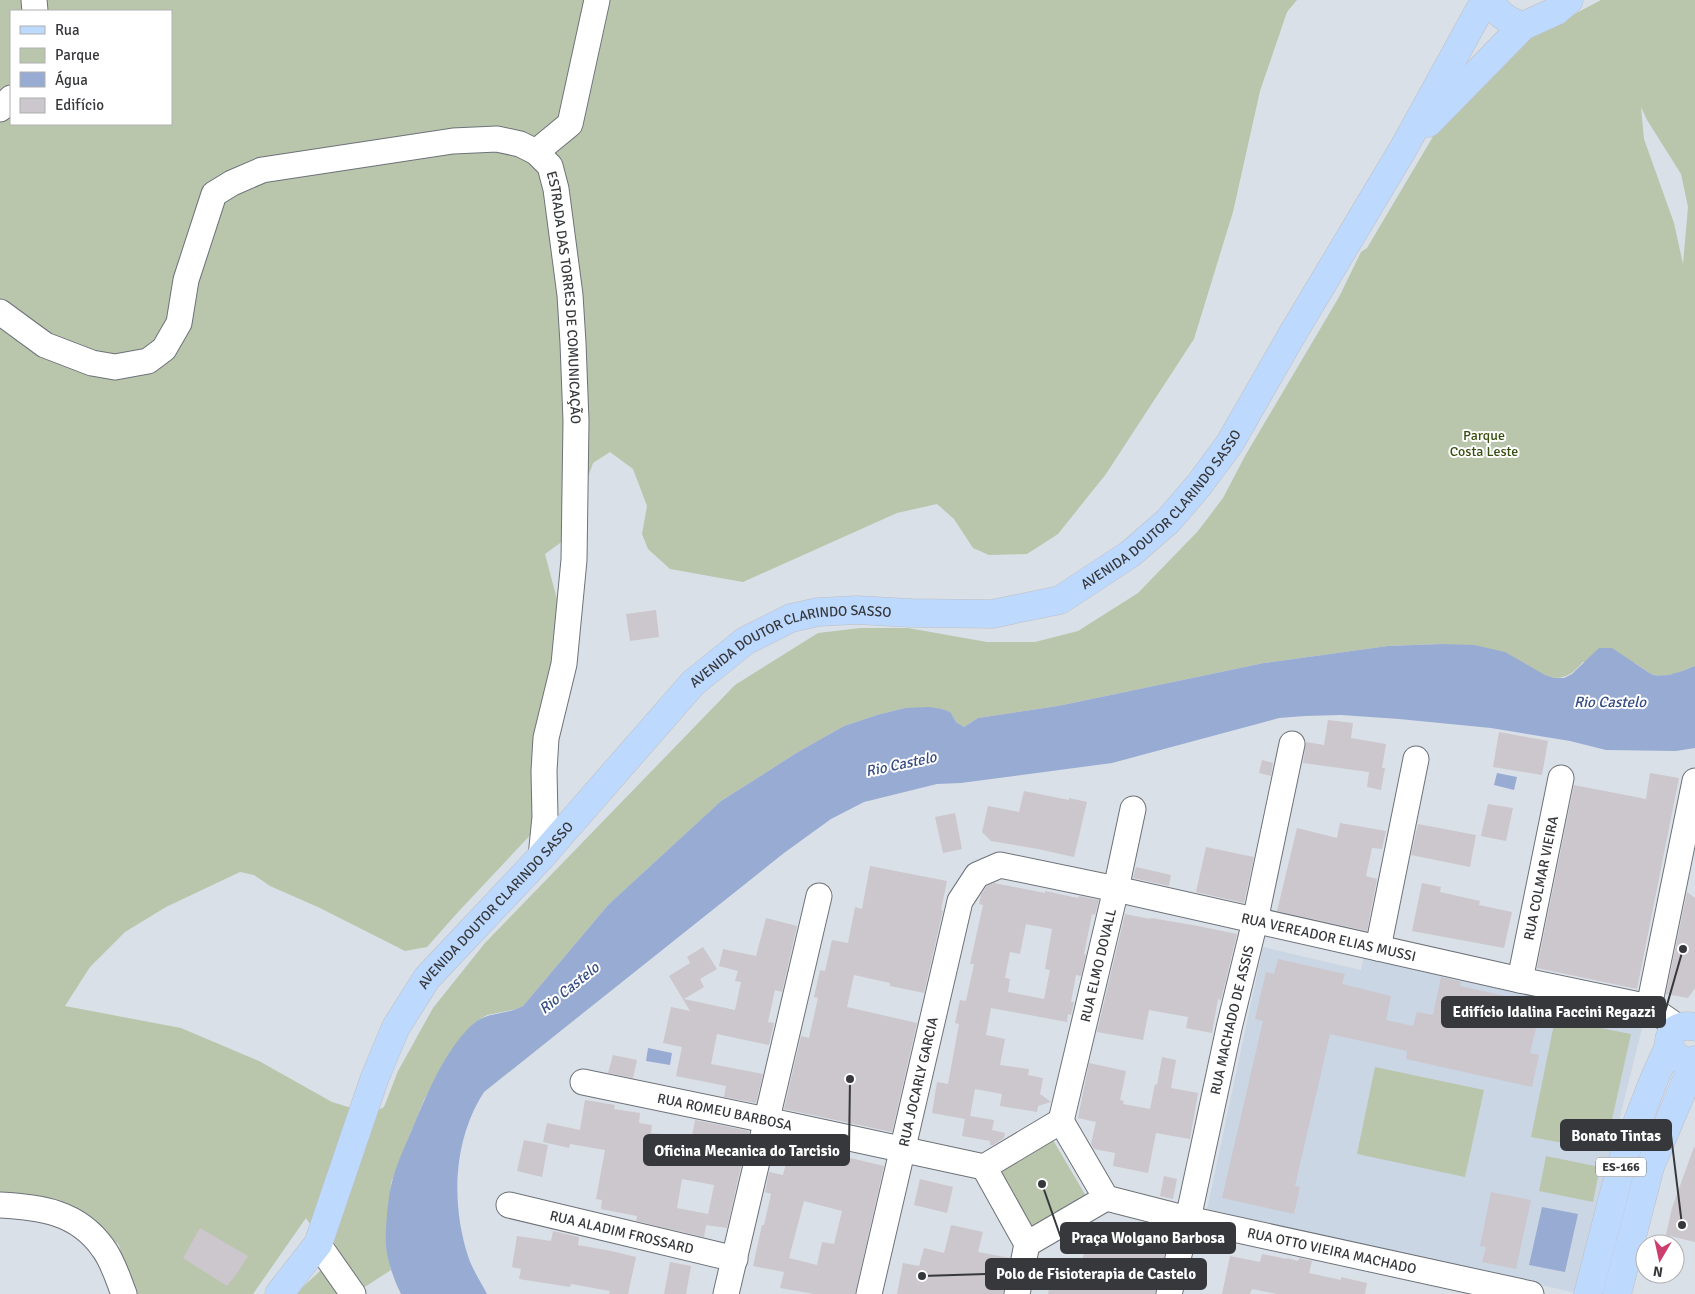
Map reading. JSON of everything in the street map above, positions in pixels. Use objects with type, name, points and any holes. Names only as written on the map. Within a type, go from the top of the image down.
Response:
[{"type":"main road","name":"AVENIDA DOUTOR CLARINDO SASSO","points":[[278,1294],[318,1244],[375,1077],[396,1027],[428,978],[540,857],[693,682],[745,641],[791,618],[818,612],[857,610],[992,614],[1060,600],[1130,554],[1168,521],[1200,486],[1230,443],[1403,149],[1485,0]]},
{"type":"main road","points":[[1490,0],[1501,16],[1523,26]]},
{"type":"main road","name":"AVENIDA DOUTOR CLARINDO SASSO","points":[[1403,149],[1523,26],[1556,11],[1569,0]]},
{"type":"main road","points":[[1684,1027],[1671,1051],[1685,1060],[1695,1059]]},
{"type":"main road","name":"ES-166","points":[[1588,1294],[1623,1159],[1655,1077],[1684,1027]]},
{"type":"main road","name":"ES-166","points":[[1616,1294],[1650,1167],[1695,1059]]},
{"type":"main road","points":[[1623,1159],[1650,1167]]},
{"type":"street","points":[[536,152],[570,124],[597,0]]},
{"type":"street","points":[[0,109],[10,99]]},
{"type":"street","name":"ESTRADA DAS TORRES DE COMUNICAÇÃO","points":[[0,312],[45,346],[92,363],[115,367],[148,360],[164,350],[179,323],[186,280],[214,194],[232,183],[262,170],[452,141],[497,139],[520,144],[536,152],[550,166],[556,189],[570,295],[574,343],[576,421],[574,560],[564,664],[546,738],[544,771],[545,817],[540,857]]},
{"type":"street","name":"RUA MACHADO DE ASSIS","points":[[1169,1294],[1188,1219],[1229,1028],[1255,921],[1292,744]]},
{"type":"street","points":[[1378,948],[1416,759]]},
{"type":"street","name":"RUA COLMAR VIEIRA","points":[[1520,980],[1561,778]]},
{"type":"street","points":[[1649,1007],[1695,781]]},
{"type":"street","name":"RUA ELMO DOVALL","points":[[1061,1121],[1133,810]]},
{"type":"street","name":"RUA VEREADOR ELIAS MUSSI","points":[[976,875],[1000,865],[1116,889],[1520,980],[1649,1007],[1684,1027]]},
{"type":"street","name":"RUA JOCARLY GARCIA","points":[[869,1294],[960,901],[976,875]]},
{"type":"street","points":[[726,1294],[819,896]]},
{"type":"street","name":"RUA ROMEU BARBOSA","points":[[583,1082],[984,1167]]},
{"type":"street","points":[[1017,1294],[1028,1244],[984,1167],[1061,1121],[1106,1198],[1028,1244]]},
{"type":"street","name":"RUA OTTO VIEIRA MACHADO","points":[[1106,1198],[1428,1283],[1530,1294]]},
{"type":"street","points":[[0,1205],[54,1211],[74,1220],[104,1249],[124,1294]]},
{"type":"street","name":"RUA ALADIM FROSSARD","points":[[509,1205],[735,1259]]},
{"type":"street","points":[[318,1244],[353,1294]]},
{"type":"shaded area","points":[[1263,947],[1361,970],[1364,955],[1644,1021],[1576,1293],[1207,1209]]},
{"type":"green space","name":"Parque Costa Leste","points":[[0,0],[1297,0],[1287,12],[1260,91],[1233,212],[1194,339],[1106,474],[1058,534],[1027,554],[989,555],[973,548],[954,519],[937,504],[897,513],[743,582],[670,569],[648,549],[642,534],[647,506],[633,469],[610,452],[593,463],[567,538],[545,554],[568,641],[535,830],[427,947],[405,951],[320,908],[270,886],[254,875],[240,872],[166,907],[125,932],[90,967],[65,1006],[181,1028],[259,1061],[332,1102],[371,1114],[384,1107],[398,1071],[433,1008],[485,943],[735,685],[818,633],[860,628],[908,628],[987,642],[1035,642],[1078,631],[1138,593],[1198,531],[1223,498],[1245,456],[1339,297],[1361,252],[1367,248],[1444,118],[1529,38],[1601,0],[1695,0],[1695,666],[1674,674],[1661,676],[1651,674],[1635,663],[1583,662],[1570,674],[1554,678],[1442,644],[1388,646],[1264,663],[1058,706],[978,718],[964,727],[956,722],[949,712],[942,709],[905,708],[844,726],[798,752],[721,801],[608,905],[523,1006],[487,1015],[474,1023],[459,1040],[423,1102],[391,1183],[386,1247],[391,1270],[357,1292],[306,1218],[253,1294],[131,1294],[119,1245],[103,1231],[0,1205]],"holes":[[[1641,107],[1647,120],[1681,174],[1688,207],[1683,264],[1674,223],[1644,139]]]},
{"type":"green space","points":[[1555,1019],[1631,1034],[1605,1151],[1531,1137]]},
{"type":"green space","points":[[1375,1067],[1484,1090],[1465,1177],[1357,1154]]},
{"type":"green space","points":[[1053,1140],[1086,1196],[1030,1228],[997,1173]]},
{"type":"green space","points":[[1546,1156],[1600,1167],[1593,1202],[1539,1191]]},
{"type":"green space","points":[[332,1260],[349,1294],[295,1294]]},
{"type":"water","name":"Rio Castelo","points":[[1474,645],[1505,652],[1545,675],[1554,678],[1564,678],[1572,674],[1599,648],[1612,648],[1651,674],[1662,676],[1673,674],[1695,666],[1695,748],[1676,751],[1606,750],[1570,741],[1491,728],[1341,715],[1305,716],[1279,718],[1112,763],[961,783],[937,784],[864,802],[831,819],[784,853],[484,1092],[466,1130],[458,1172],[457,1193],[459,1215],[468,1256],[487,1294],[401,1294],[388,1259],[386,1247],[387,1214],[391,1188],[398,1163],[423,1104],[453,1047],[463,1034],[479,1020],[523,1006],[608,905],[721,801],[798,752],[844,726],[905,708],[929,707],[942,709],[950,712],[956,722],[964,727],[978,718],[1058,706],[1264,663],[1388,646]]},
{"type":"water","points":[[1497,773],[1517,777],[1514,790],[1494,785]]},
{"type":"water","points":[[648,1048],[672,1053],[670,1065],[646,1061]]},
{"type":"water","points":[[1542,1207],[1578,1214],[1565,1272],[1529,1265]]},
{"type":"building","points":[[656,610],[659,637],[630,641],[626,614]]},
{"type":"building","points":[[1328,720],[1353,723],[1351,738],[1386,744],[1382,768],[1385,768],[1381,790],[1367,787],[1369,772],[1303,763],[1306,742],[1324,745]]},
{"type":"building","points":[[1499,732],[1548,741],[1542,775],[1493,767]]},
{"type":"building","points":[[1262,760],[1273,763],[1271,776],[1259,773]]},
{"type":"building","points":[[1650,773],[1679,778],[1637,989],[1537,968],[1574,785],[1646,799]]},
{"type":"building","points":[[1024,791],[1087,802],[1074,857],[991,841],[982,832],[988,806],[1019,812]]},
{"type":"building","points":[[1488,804],[1513,808],[1506,841],[1481,836]]},
{"type":"building","points":[[955,813],[962,849],[943,853],[935,817]]},
{"type":"building","points":[[1340,823],[1386,831],[1382,849],[1372,848],[1366,876],[1377,879],[1367,931],[1277,911],[1297,828],[1337,838]]},
{"type":"building","points":[[1418,824],[1476,835],[1470,867],[1411,855]]},
{"type":"building","points":[[1206,847],[1254,857],[1244,903],[1196,892]]},
{"type":"building","points":[[870,866],[947,881],[941,910],[943,910],[924,993],[890,986],[890,983],[854,975],[847,1007],[917,1023],[892,1132],[784,1109],[801,1036],[809,1038],[818,998],[814,997],[820,970],[825,971],[832,940],[848,943],[855,907],[862,909]]},
{"type":"building","points":[[1136,867],[1171,875],[1169,886],[1133,878]]},
{"type":"building","points":[[994,883],[1045,893],[1045,891],[1099,900],[1095,915],[1092,914],[1081,976],[1076,975],[1071,1002],[1074,1002],[1071,1015],[1068,1014],[1067,1022],[991,1008],[986,1035],[1005,1039],[1000,1065],[1029,1069],[1028,1075],[1043,1078],[1040,1094],[1051,1102],[1038,1106],[1037,1112],[1000,1106],[1002,1094],[975,1089],[970,1116],[994,1120],[992,1130],[1005,1133],[1004,1138],[993,1145],[990,1145],[990,1141],[962,1136],[965,1119],[932,1113],[937,1082],[948,1084],[959,1024],[955,1023],[960,1000],[966,1001],[974,964],[970,964],[983,905],[979,904],[981,895],[987,886]],"holes":[[[1026,924],[1052,929],[1045,969],[1050,970],[1044,999],[1008,992],[1010,979],[1005,978],[1010,952],[1020,954]]]},
{"type":"building","points":[[1422,883],[1441,887],[1440,892],[1480,901],[1479,905],[1512,912],[1504,948],[1412,931]]},
{"type":"building","points":[[1687,892],[1695,898],[1695,988],[1688,998],[1666,994]]},
{"type":"building","points":[[1125,914],[1237,934],[1221,1000],[1218,999],[1212,1033],[1186,1028],[1188,1017],[1149,1010],[1143,1040],[1097,1032]]},
{"type":"building","points":[[766,918],[797,926],[782,992],[775,990],[768,1022],[774,1023],[769,1045],[717,1034],[711,1064],[763,1074],[756,1103],[724,1097],[726,1086],[676,1076],[682,1047],[663,1043],[671,1007],[690,1011],[669,976],[690,963],[687,957],[703,947],[717,969],[700,979],[704,987],[684,999],[735,1010],[741,982],[735,981],[738,971],[719,966],[723,949],[756,956]]},
{"type":"building","points":[[1278,959],[1345,974],[1342,984],[1391,996],[1386,1020],[1413,1026],[1417,1012],[1433,1015],[1441,977],[1461,982],[1460,986],[1542,1004],[1530,1053],[1539,1055],[1532,1087],[1406,1059],[1407,1051],[1330,1034],[1295,1186],[1300,1187],[1294,1214],[1222,1198],[1263,1021],[1255,1019],[1266,972],[1274,974]]},
{"type":"building","points":[[613,1055],[637,1060],[633,1078],[608,1073]]},
{"type":"building","points":[[1162,1057],[1176,1060],[1171,1088],[1198,1093],[1190,1139],[1156,1133],[1148,1173],[1113,1166],[1115,1153],[1094,1149],[1091,1144],[1096,1122],[1078,1118],[1089,1063],[1126,1071],[1120,1100],[1124,1101],[1123,1104],[1150,1109]]},
{"type":"building","points":[[585,1100],[615,1105],[614,1109],[640,1113],[639,1123],[652,1125],[651,1133],[661,1134],[658,1153],[688,1158],[695,1120],[749,1131],[727,1228],[706,1225],[704,1237],[636,1221],[637,1216],[601,1209],[602,1200],[596,1199],[605,1150],[570,1144],[569,1148],[543,1142],[547,1123],[580,1130]],"holes":[[[682,1179],[714,1185],[707,1222],[708,1214],[677,1208]]]},
{"type":"building","points":[[524,1140],[548,1145],[542,1177],[517,1171]]},
{"type":"building","points":[[791,1144],[884,1166],[855,1294],[814,1294],[780,1288],[784,1272],[753,1266],[771,1194],[765,1192],[769,1172],[783,1175]],"holes":[[[804,1201],[842,1211],[834,1244],[822,1242],[817,1265],[789,1258]]]},
{"type":"building","points":[[1694,1147],[1695,1242],[1685,1240],[1685,1234],[1666,1234],[1672,1208]]},
{"type":"building","points":[[1164,1176],[1177,1179],[1173,1199],[1160,1196]]},
{"type":"building","points":[[920,1179],[953,1187],[947,1213],[914,1205]]},
{"type":"building","points":[[1491,1192],[1531,1200],[1516,1269],[1482,1262],[1486,1247],[1480,1246]]},
{"type":"building","points":[[1102,1222],[1143,1233],[1145,1223],[1171,1229],[1155,1294],[1048,1294],[1053,1269],[1079,1274],[1086,1244],[1096,1246]]},
{"type":"building","points":[[951,1225],[983,1232],[978,1252],[1010,1258],[1003,1294],[897,1294],[903,1263],[919,1266],[924,1248],[944,1253]]},
{"type":"building","points":[[200,1228],[248,1256],[227,1286],[183,1258]]},
{"type":"building","points":[[553,1231],[579,1237],[578,1245],[636,1257],[628,1294],[609,1294],[610,1291],[571,1284],[570,1287],[519,1279],[521,1269],[512,1267],[517,1236],[551,1241]]},
{"type":"building","points":[[1262,1254],[1298,1261],[1299,1258],[1312,1261],[1309,1273],[1367,1283],[1365,1294],[1277,1294],[1252,1289],[1250,1294],[1222,1294],[1230,1256],[1260,1262]]},
{"type":"building","points":[[670,1262],[691,1266],[686,1294],[664,1294]]},
{"type":"place","name":"Edifício Idalina Faccini Regazzi","points":[[1683,949]]},
{"type":"place","name":"Oficina Mecanica do Tarcisio","points":[[850,1079]]},
{"type":"place","name":"Praça Wolgano Barbosa","points":[[1042,1184]]},
{"type":"place","name":"Bonato Tintas","points":[[1682,1225]]},
{"type":"place","name":"Polo de Fisioterapia de Castelo","points":[[922,1276]]}]
